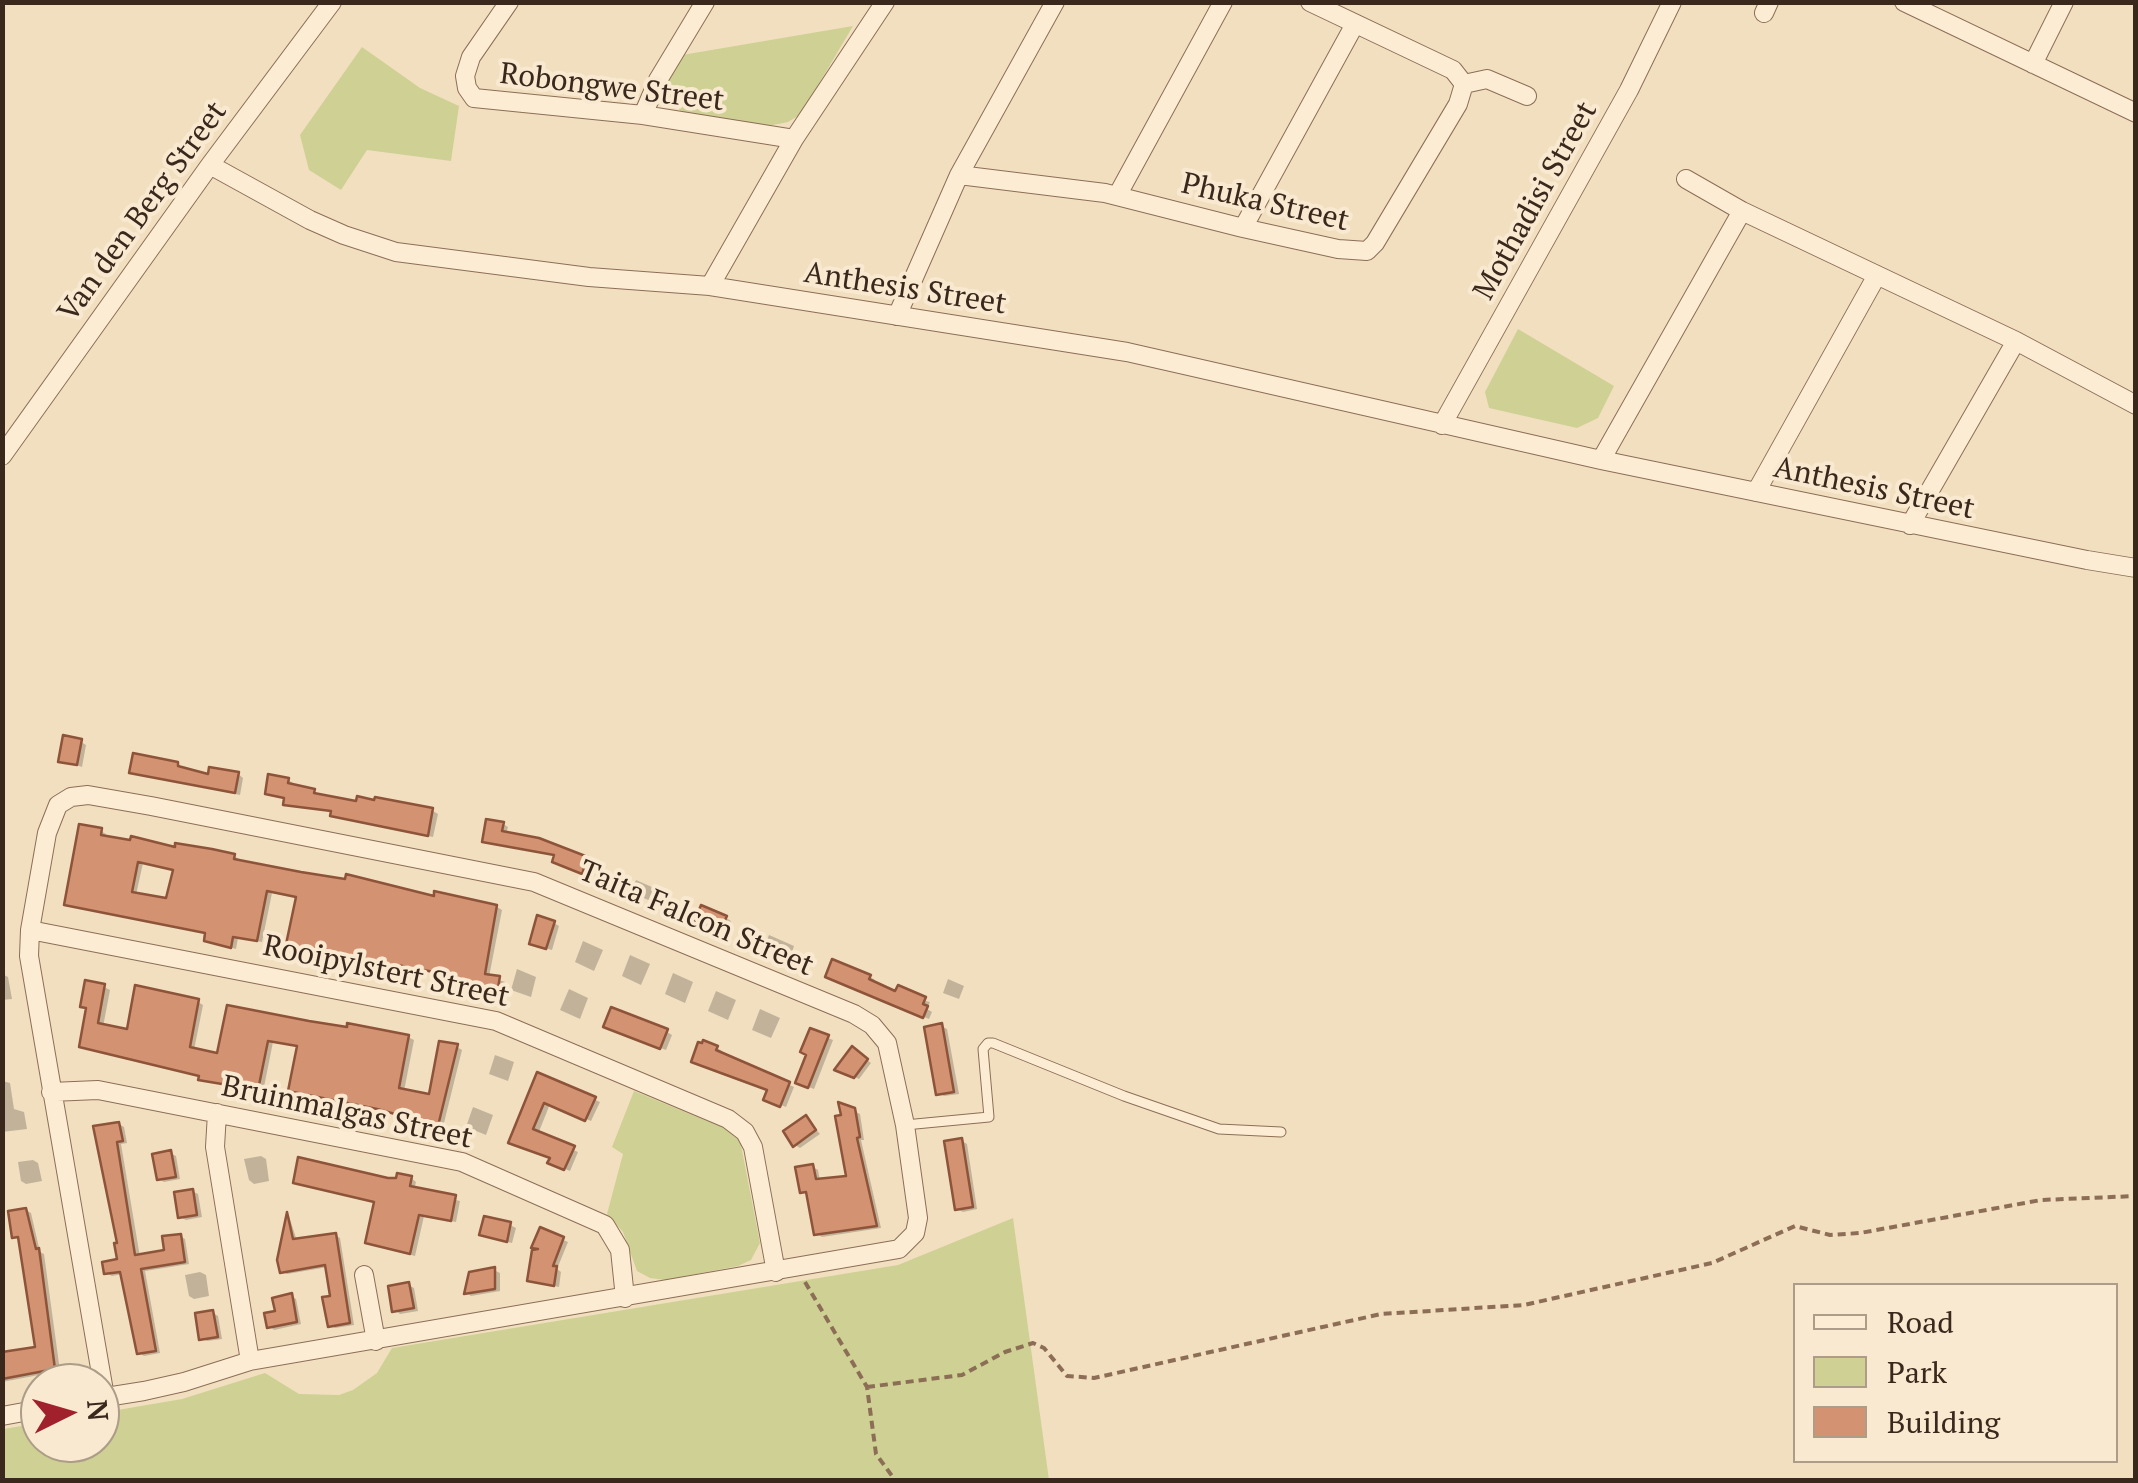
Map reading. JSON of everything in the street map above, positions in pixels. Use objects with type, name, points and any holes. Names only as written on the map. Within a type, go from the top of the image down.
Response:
[{"type":"street","name":"Van den Berg Street","points":[[2,456],[332,2]]},
{"type":"street","name":"Robongwe Street","points":[[509,2],[471,58],[464,76],[474,98],[644,115],[794,140]]},
{"type":"street","points":[[644,115],[658,80],[705,2]]},
{"type":"street","points":[[710,286],[794,140],[885,2]]},
{"type":"street","points":[[896,316],[958,174],[1055,2]]},
{"type":"street","points":[[1117,196],[1223,2]]},
{"type":"street","points":[[1310,2],[1453,70],[1464,84],[1487,80],[1527,96]]},
{"type":"street","name":"Mothadisi Street","points":[[1442,424],[1629,90],[1672,2]]},
{"type":"street","points":[[2033,64],[2064,2]]},
{"type":"street","points":[[1910,4],[2136,113]]},
{"type":"street","points":[[1243,228],[1355,24]]},
{"type":"street","name":"Phuka Street","points":[[958,174],[1117,196],[1338,249],[1367,251],[1458,104],[1464,84]]},
{"type":"street","name":"Anthesis Street","points":[[210,165],[344,236],[396,252],[589,278],[710,286],[1127,352],[1602,460],[2136,568]]},
{"type":"street","points":[[1686,179],[1876,278],[2016,341],[2136,404]]},
{"type":"street","points":[[1602,460],[1742,210]]},
{"type":"street","points":[[1756,492],[1876,278]]},
{"type":"street","points":[[1910,525],[2016,341]]},
{"type":"street","name":"Taita Falcon Street","points":[[96,1363],[30,970],[30,930],[53,813],[58,805],[78,795],[534,882],[866,1021],[890,1049],[918,1218],[909,1242],[893,1252],[250,1362],[184,1382],[120,1394]]},
{"type":"street","name":"Rooipylstert Street","points":[[30,930],[496,1020],[728,1119],[745,1132],[753,1147],[776,1272]]},
{"type":"street","name":"Bruinmalgas Street","points":[[51,1092],[87,1089],[451,1158],[605,1226],[623,1261],[626,1298]]},
{"type":"street","points":[[218,1113],[215,1147],[250,1362]]},
{"type":"street","points":[[364,1276],[376,1341]]},
{"type":"lane","points":[[904,1125],[989,1117],[983,1049],[993,1042],[1124,1096],[1219,1129],[1281,1132]]},
{"type":"path","points":[[868,1387],[962,1375],[1033,1343],[1044,1348],[1067,1376],[1094,1378],[1381,1314],[1524,1305],[1712,1263],[1795,1226],[1830,1234],[1860,1233],[2041,1200],[2136,1196]]},
{"type":"path","points":[[798,1269],[868,1387],[876,1454],[896,1480]]},
{"type":"green space","points":[[853,26],[801,114],[788,122],[768,126],[682,113],[669,96],[667,84],[682,55]]},
{"type":"green space","points":[[362,47],[420,88],[459,106],[451,161],[367,150],[341,190],[309,170],[300,135]]},
{"type":"green space","points":[[1518,329],[1614,386],[1598,418],[1577,428],[1489,408],[1485,392]]},
{"type":"green space","points":[[634,1091],[729,1130],[740,1140],[760,1243],[751,1260],[665,1280],[637,1271],[623,1232],[607,1214],[623,1154],[612,1147]]},
{"type":"green space","points":[[1013,1218],[1049,1480],[3,1480],[3,1429],[20,1426],[20,1463],[120,1463],[120,1410],[182,1399],[265,1373],[299,1394],[339,1395],[377,1373],[392,1348],[898,1265]]},
{"type":"building","points":[[63,735],[82,739],[77,765],[58,762]]},
{"type":"building","points":[[133,753],[178,762],[178,766],[208,774],[209,767],[239,772],[235,793],[129,773]]},
{"type":"building","points":[[268,774],[289,778],[288,783],[315,789],[314,793],[356,801],[357,796],[374,800],[375,797],[433,808],[428,836],[330,816],[331,811],[283,805],[284,798],[265,794]]},
{"type":"building","points":[[486,819],[504,822],[502,831],[539,838],[588,857],[582,874],[552,862],[554,855],[482,842]]},
{"type":"building","points":[[79,824],[102,828],[101,835],[212,849],[235,854],[234,859],[345,879],[346,874],[434,896],[434,891],[497,905],[485,974],[500,976],[497,994],[462,988],[463,981],[438,976],[439,973],[397,965],[396,971],[309,947],[308,953],[285,949],[296,897],[267,891],[257,941],[233,937],[231,948],[204,941],[205,933],[64,905]],"holes":[[[138,862],[173,870],[166,898],[132,892]]]},
{"type":"building","points":[[701,905],[727,916],[719,933],[694,922]]},
{"type":"building","points":[[537,915],[555,921],[546,949],[529,944]]},
{"type":"building","points":[[832,959],[871,975],[869,979],[895,991],[898,985],[926,997],[923,1004],[928,1006],[923,1018],[825,977]]},
{"type":"building","points":[[85,980],[105,984],[98,1023],[127,1029],[135,985],[199,999],[190,1047],[217,1053],[227,1005],[409,1035],[399,1088],[429,1094],[439,1041],[458,1044],[438,1126],[288,1091],[297,1046],[268,1041],[258,1090],[198,1080],[199,1076],[79,1047],[86,1008],[80,1007]]},
{"type":"building","points":[[611,1007],[668,1029],[660,1049],[603,1027]]},
{"type":"building","points":[[942,1023],[954,1092],[936,1095],[924,1027]]},
{"type":"building","points":[[810,1028],[829,1035],[808,1088],[795,1083],[806,1055],[800,1052]]},
{"type":"building","points":[[698,1042],[718,1046],[716,1050],[790,1082],[780,1107],[763,1100],[767,1090],[691,1062]]},
{"type":"building","points":[[852,1046],[868,1059],[854,1078],[834,1070]]},
{"type":"building","points":[[537,1072],[596,1097],[585,1121],[544,1103],[533,1129],[575,1146],[564,1170],[547,1163],[550,1158],[508,1143]]},
{"type":"building","points":[[838,1102],[855,1108],[860,1137],[857,1138],[877,1226],[814,1235],[806,1192],[800,1193],[795,1167],[813,1164],[816,1179],[846,1176],[835,1116],[841,1115]]},
{"type":"building","points":[[806,1115],[816,1130],[793,1147],[783,1131]]},
{"type":"building","points":[[119,1122],[123,1141],[117,1142],[135,1255],[164,1250],[162,1236],[181,1234],[185,1262],[141,1269],[156,1351],[137,1354],[120,1272],[104,1274],[102,1262],[117,1259],[117,1243],[93,1126]]},
{"type":"building","points":[[962,1138],[973,1207],[955,1210],[944,1141]]},
{"type":"building","points":[[171,1150],[176,1177],[157,1180],[152,1154]]},
{"type":"building","points":[[298,1157],[388,1178],[396,1178],[397,1173],[412,1176],[410,1186],[456,1195],[451,1221],[419,1215],[410,1254],[365,1243],[374,1202],[293,1183]]},
{"type":"building","points":[[193,1189],[197,1215],[178,1218],[174,1192]]},
{"type":"building","points":[[26,1208],[36,1249],[39,1248],[54,1363],[20,1363],[20,1376],[2,1379],[2,1352],[35,1347],[18,1237],[12,1238],[8,1211]]},
{"type":"building","points":[[287,1212],[293,1239],[336,1233],[350,1323],[328,1327],[322,1297],[330,1296],[325,1265],[280,1273],[277,1260]]},
{"type":"building","points":[[484,1216],[511,1222],[507,1242],[479,1235]]},
{"type":"building","points":[[540,1227],[564,1237],[553,1266],[557,1266],[554,1286],[527,1281],[532,1250],[538,1249],[531,1248]]},
{"type":"building","points":[[495,1267],[495,1289],[464,1294],[469,1272]]},
{"type":"building","points":[[409,1282],[414,1308],[392,1312],[388,1286]]},
{"type":"building","points":[[292,1293],[297,1322],[267,1328],[264,1313],[275,1311],[272,1298]]},
{"type":"building","points":[[213,1310],[218,1337],[199,1340],[195,1313]]}]
